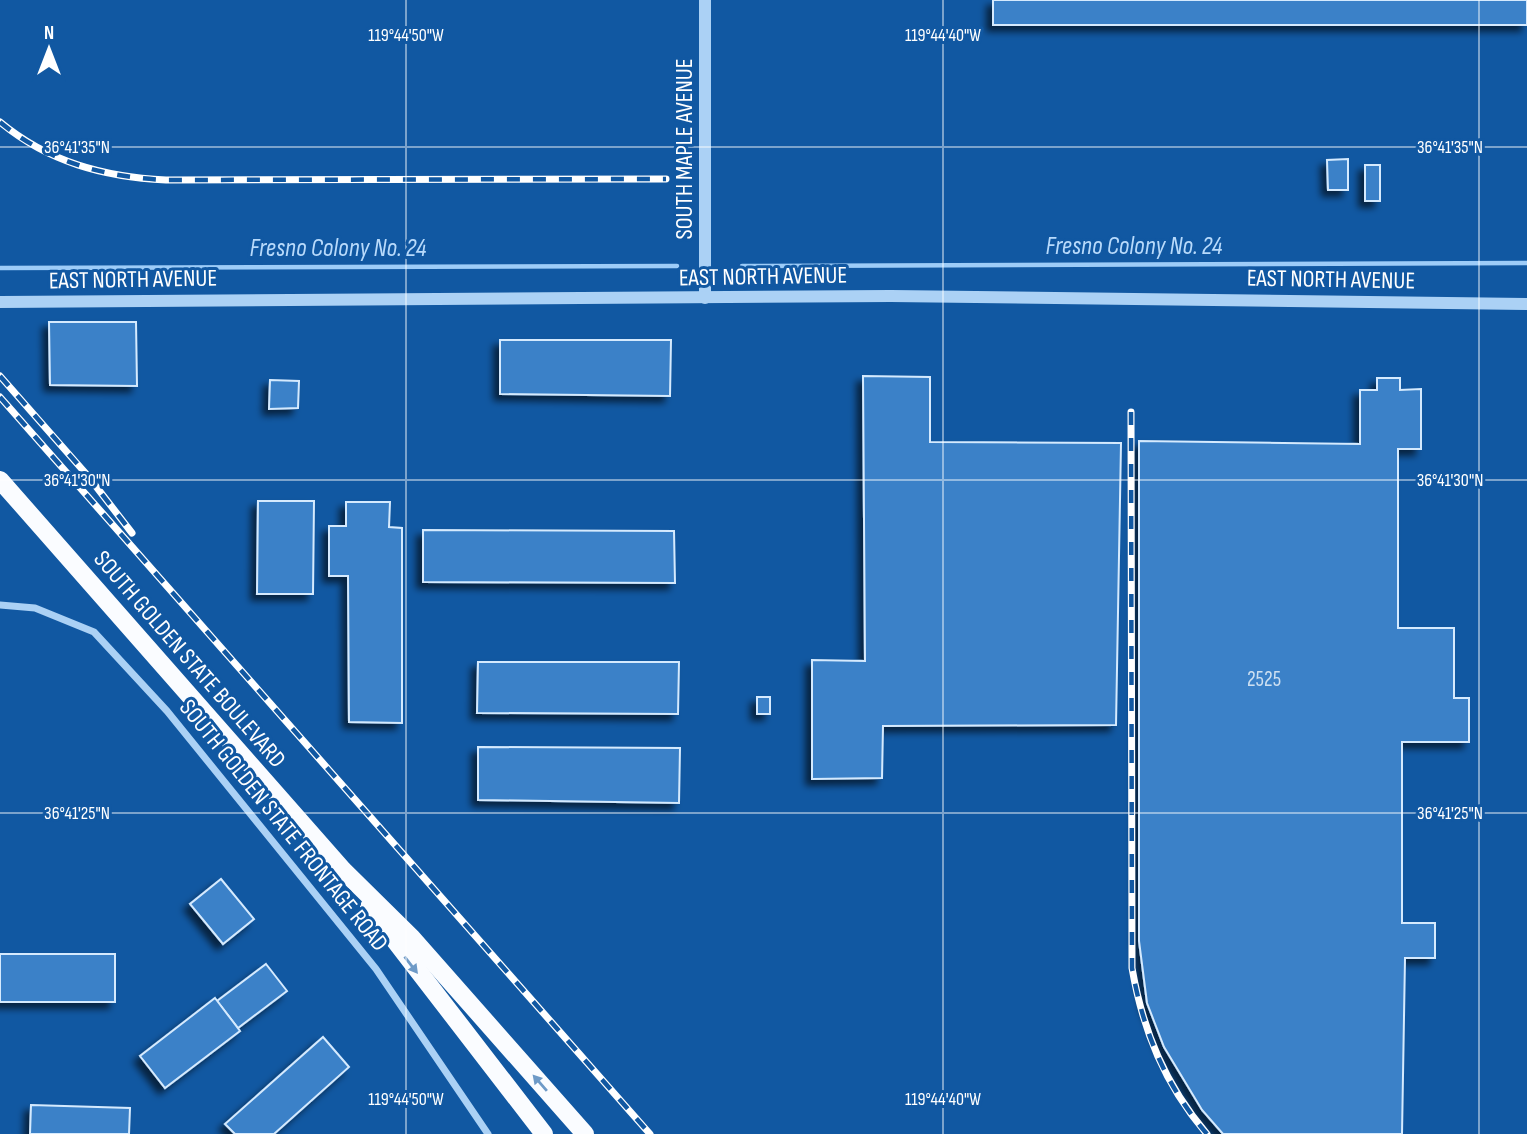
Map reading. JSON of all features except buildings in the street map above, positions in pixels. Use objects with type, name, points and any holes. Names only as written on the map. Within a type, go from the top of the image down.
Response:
[{"type":"main road","name":"SOUTH GOLDEN STATE BOULEVARD","points":[[0,481],[343,870],[412,937],[585,1134]]},
{"type":"main road","name":"SOUTH GOLDEN STATE BOULEVARD","points":[[343,870],[399,950],[544,1134]]},
{"type":"street","name":"SOUTH MAPLE AVENUE","points":[[705,0],[705,298]]},
{"type":"street","name":"EAST NORTH AVENUE","points":[[0,302],[918,296],[1527,304]]},
{"type":"street","name":"SOUTH GOLDEN STATE FRONTAGE ROAD","points":[[0,605],[35,608],[94,632],[176,720],[376,969],[488,1134]]},
{"type":"waterway","name":"Fresno Colony No. 24","points":[[742,266],[1527,263]]},
{"type":"waterway","name":"Fresno Colony No. 24","points":[[0,268],[677,266]]},
{"type":"railway","points":[[0,122],[37,148],[78,165],[121,175],[166,180],[666,179]]},
{"type":"railway","points":[[0,376],[88,476],[132,533]]},
{"type":"railway","points":[[0,397],[650,1134]]},
{"type":"railway","points":[[1131,412],[1132,968],[1142,1014],[1158,1056],[1179,1096],[1207,1134]]}]
